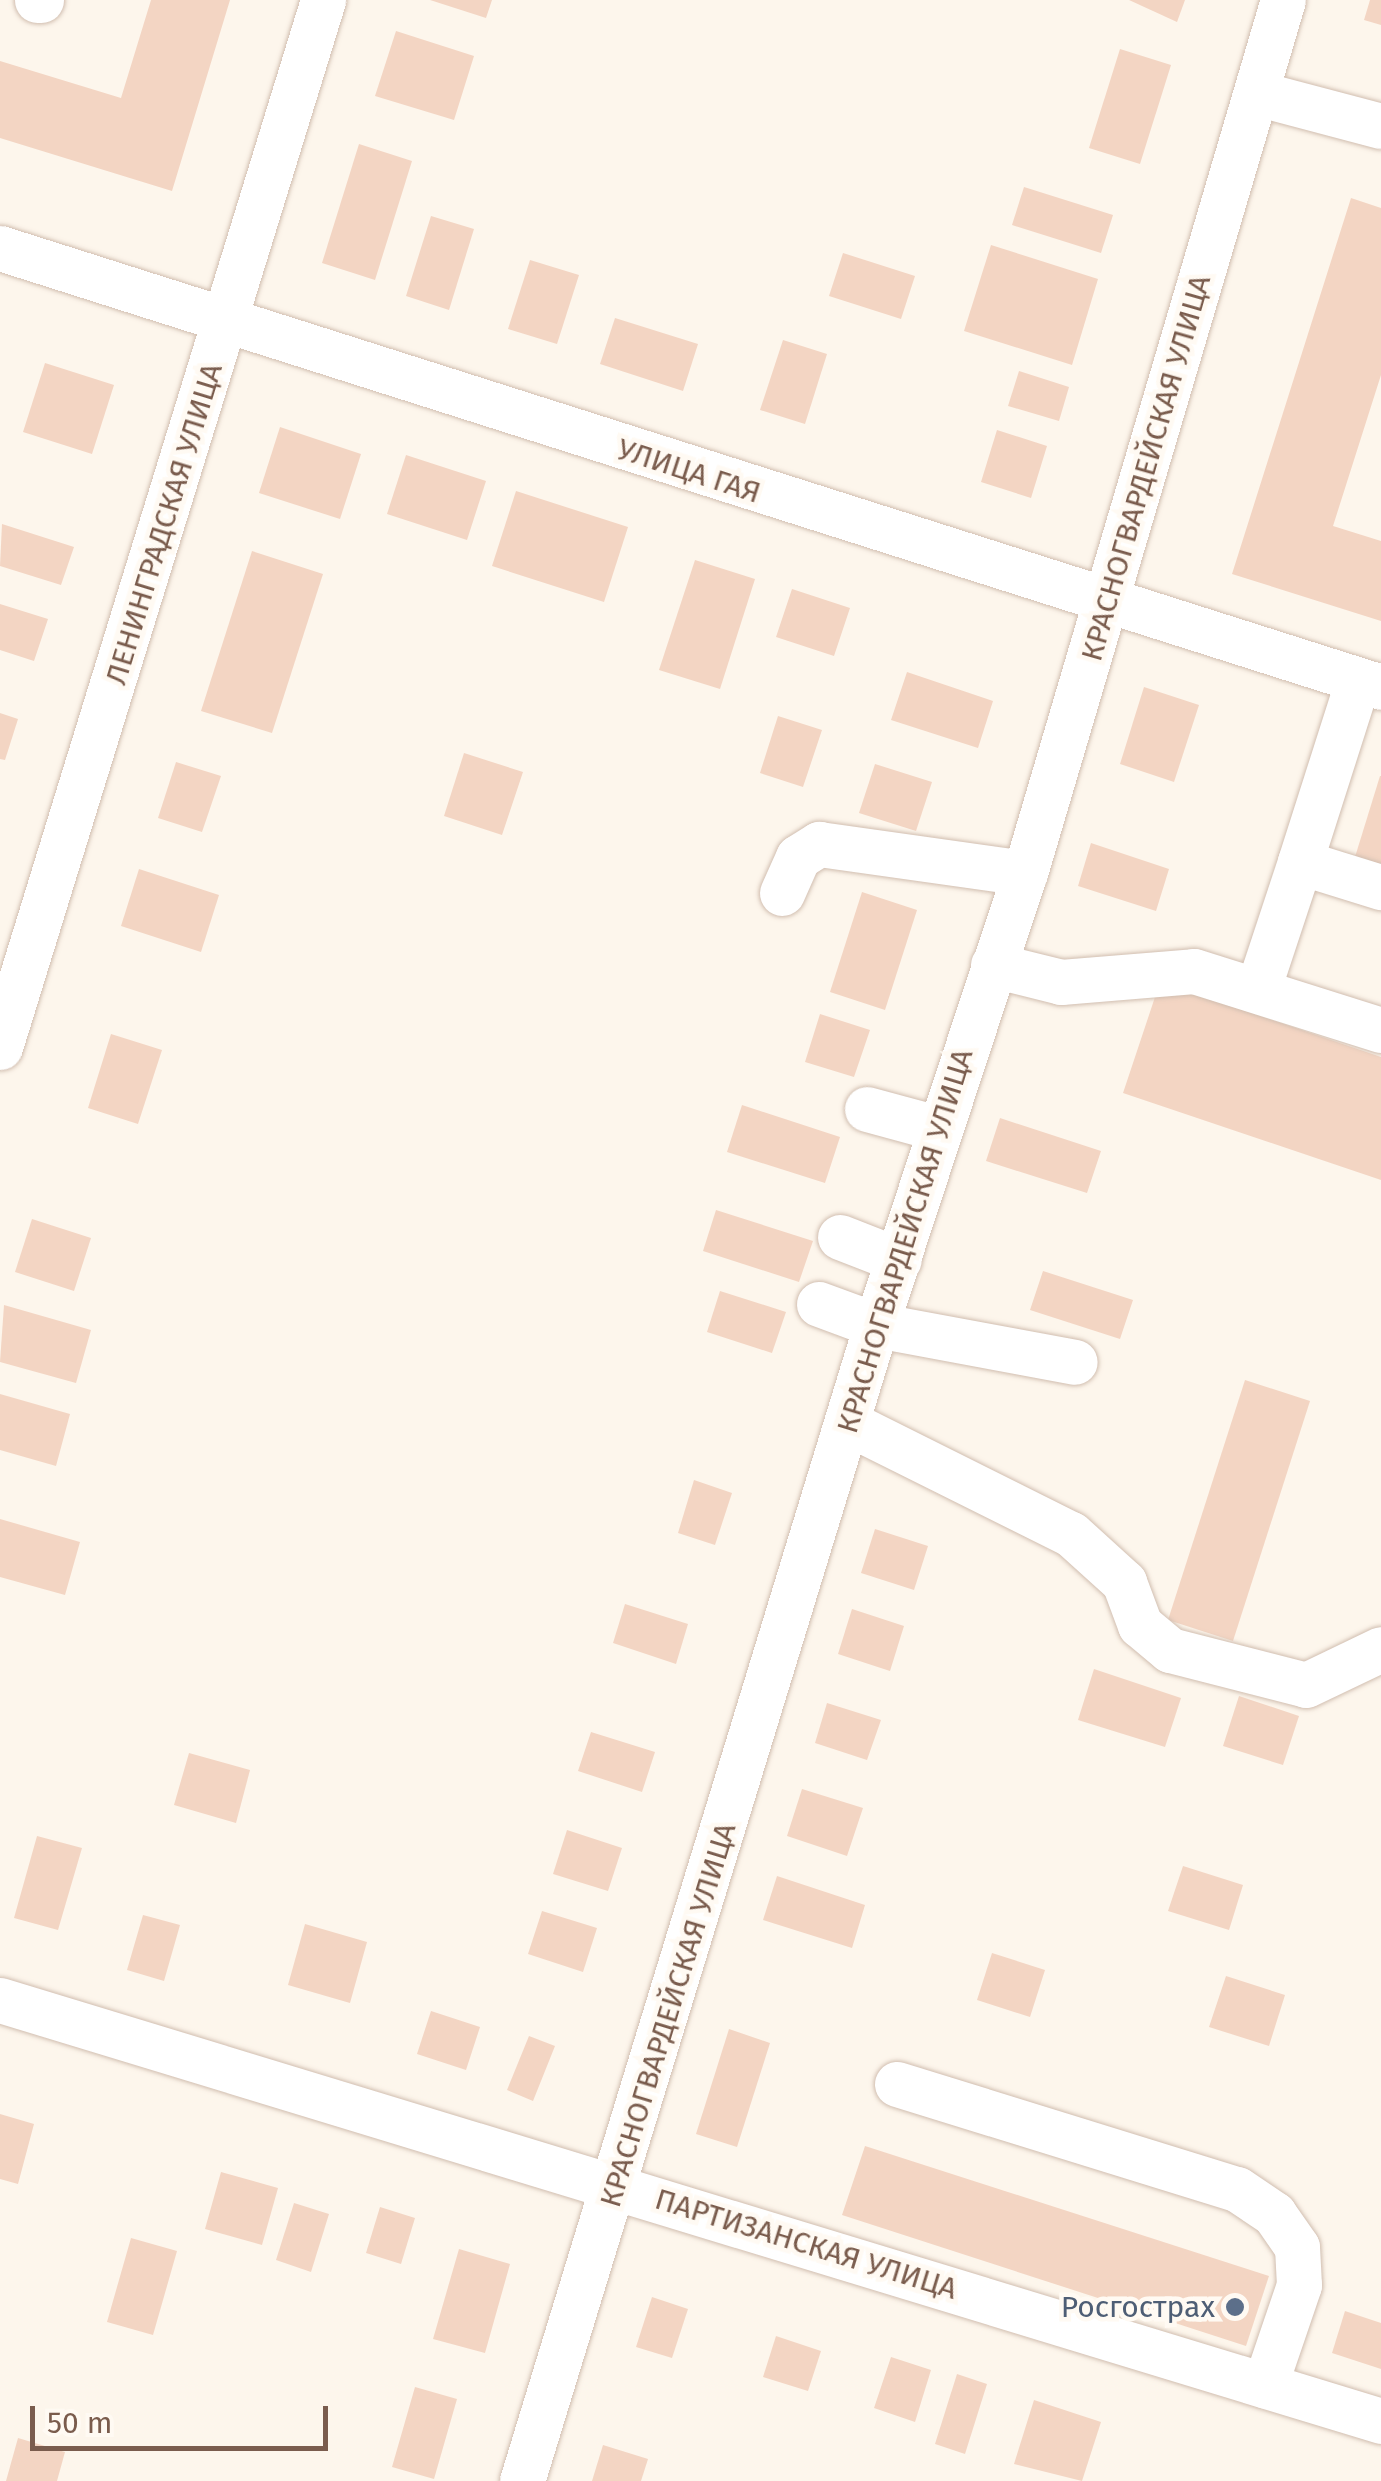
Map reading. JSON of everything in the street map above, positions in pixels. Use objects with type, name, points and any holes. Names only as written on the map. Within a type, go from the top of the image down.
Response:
[{"type":"street","name":"ЛЕНИНГРАДСКАЯ УЛИЦА","points":[[0,1047],[323,0]]},
{"type":"street","name":"КРАСНОГВАРДЕЙСКАЯ УЛИЦА","points":[[522,2481],[616,2185],[937,1128],[1025,873],[1283,0]]},
{"type":"street","points":[[1256,92],[1381,126]]},
{"type":"street","name":"УЛИЦА ГАЯ","points":[[0,248],[1107,605],[1369,683]]},
{"type":"street","points":[[1258,988],[1300,862],[1369,683]]},
{"type":"street","points":[[782,893],[798,858],[819,844],[1025,873]]},
{"type":"street","points":[[1300,862],[1381,887]]},
{"type":"street","points":[[993,965],[1061,982],[1194,971],[1258,988],[1381,1030]]},
{"type":"street","points":[[867,1110],[937,1128]]},
{"type":"street","points":[[840,1237],[899,1260]]},
{"type":"street","points":[[819,1304],[876,1325],[1075,1362]]},
{"type":"street","points":[[848,1423],[1071,1534],[1124,1582],[1140,1624],[1170,1650],[1306,1685],[1381,1649]]},
{"type":"street","name":"ПАРТИЗАНСКАЯ УЛИЦА","points":[[0,2000],[1381,2421]]},
{"type":"street","points":[[897,2084],[1237,2189],[1274,2214],[1296,2246],[1298,2285],[1265,2386]]},
{"type":"building","points":[[151,0],[230,0],[172,191],[0,138],[0,61],[121,98]]},
{"type":"building","points":[[430,0],[492,0],[486,18]]},
{"type":"building","points":[[1129,0],[1185,0],[1177,22]]},
{"type":"building","points":[[1370,0],[1381,0],[1381,25],[1364,20]]},
{"type":"building","points":[[396,31],[474,56],[454,120],[375,96]]},
{"type":"building","points":[[1120,49],[1171,65],[1140,164],[1089,148]]},
{"type":"building","points":[[359,144],[412,161],[375,280],[322,263]]},
{"type":"building","points":[[1024,187],[1113,215],[1101,253],[1012,225]]},
{"type":"building","points":[[1351,198],[1381,208],[1381,375],[1333,526],[1381,541],[1381,621],[1232,574]]},
{"type":"building","points":[[431,216],[474,229],[449,310],[406,296]]},
{"type":"building","points":[[991,245],[1098,279],[1072,365],[964,331]]},
{"type":"building","points":[[843,253],[915,276],[901,319],[829,296]]},
{"type":"building","points":[[530,260],[579,275],[557,344],[508,329]]},
{"type":"building","points":[[615,318],[698,344],[683,391],[600,364]]},
{"type":"building","points":[[783,340],[827,354],[805,424],[760,410]]},
{"type":"building","points":[[45,363],[114,385],[92,454],[23,432]]},
{"type":"building","points":[[1019,371],[1069,387],[1059,421],[1008,406]]},
{"type":"building","points":[[280,427],[361,454],[340,519],[259,493]]},
{"type":"building","points":[[997,430],[1047,446],[1031,498],[981,482]]},
{"type":"building","points":[[406,455],[486,481],[467,540],[387,514]]},
{"type":"building","points":[[516,491],[628,527],[604,602],[492,566]]},
{"type":"building","points":[[2,524],[74,547],[61,585],[0,566]]},
{"type":"building","points":[[252,551],[323,574],[272,733],[201,711]]},
{"type":"building","points":[[695,560],[755,579],[720,689],[659,670]]},
{"type":"building","points":[[792,589],[850,608],[834,656],[776,637]]},
{"type":"building","points":[[0,604],[48,619],[34,661],[0,650]]},
{"type":"building","points":[[907,672],[993,701],[978,748],[891,720]]},
{"type":"building","points":[[1144,687],[1199,705],[1174,782],[1120,764]]},
{"type":"building","points":[[0,713],[18,719],[5,760],[0,759]]},
{"type":"building","points":[[778,716],[822,730],[803,787],[760,773]]},
{"type":"building","points":[[464,753],[523,772],[502,835],[444,816]]},
{"type":"building","points":[[176,762],[221,776],[202,832],[158,818]]},
{"type":"building","points":[[875,764],[932,782],[916,831],[859,813]]},
{"type":"building","points":[[1381,776],[1381,865],[1355,857]]},
{"type":"building","points":[[1091,843],[1169,869],[1156,911],[1078,886]]},
{"type":"building","points":[[139,869],[219,895],[201,952],[121,926]]},
{"type":"building","points":[[862,892],[917,910],[885,1010],[830,992]]},
{"type":"building","points":[[1160,982],[1381,1057],[1381,1180],[1123,1093]]},
{"type":"building","points":[[820,1014],[870,1030],[854,1077],[805,1062]]},
{"type":"building","points":[[111,1034],[162,1050],[138,1124],[88,1108]]},
{"type":"building","points":[[742,1105],[840,1137],[825,1183],[727,1152]]},
{"type":"building","points":[[1000,1118],[1101,1151],[1087,1193],[986,1161]]},
{"type":"building","points":[[716,1210],[813,1241],[799,1282],[703,1251]]},
{"type":"building","points":[[32,1219],[91,1238],[74,1291],[15,1272]]},
{"type":"building","points":[[1043,1271],[1133,1300],[1120,1339],[1030,1310]]},
{"type":"building","points":[[720,1291],[786,1312],[772,1353],[707,1332]]},
{"type":"building","points":[[4,1305],[91,1330],[76,1383],[0,1362]]},
{"type":"building","points":[[1245,1380],[1310,1401],[1233,1641],[1168,1620]]},
{"type":"building","points":[[0,1394],[70,1414],[56,1466],[0,1450]]},
{"type":"building","points":[[694,1480],[732,1493],[715,1545],[678,1533]]},
{"type":"building","points":[[0,1519],[80,1542],[65,1595],[0,1577]]},
{"type":"building","points":[[875,1529],[928,1546],[914,1590],[861,1573]]},
{"type":"building","points":[[625,1604],[688,1624],[676,1664],[613,1643]]},
{"type":"building","points":[[852,1609],[904,1626],[890,1671],[838,1654]]},
{"type":"building","points":[[1094,1669],[1181,1698],[1165,1747],[1078,1720]]},
{"type":"building","points":[[1239,1696],[1299,1716],[1283,1765],[1223,1746]]},
{"type":"building","points":[[827,1703],[881,1720],[867,1760],[815,1743]]},
{"type":"building","points":[[591,1732],[655,1752],[642,1792],[578,1771]]},
{"type":"building","points":[[189,1753],[250,1770],[236,1823],[174,1805]]},
{"type":"building","points":[[802,1789],[863,1808],[847,1856],[787,1836]]},
{"type":"building","points":[[567,1830],[622,1848],[608,1891],[553,1874]]},
{"type":"building","points":[[37,1836],[82,1848],[58,1930],[14,1918]]},
{"type":"building","points":[[1183,1866],[1243,1885],[1229,1930],[1168,1911]]},
{"type":"building","points":[[777,1876],[865,1905],[852,1948],[763,1920]]},
{"type":"building","points":[[542,1911],[597,1928],[583,1972],[528,1954]]},
{"type":"building","points":[[143,1915],[180,1925],[164,1981],[127,1970]]},
{"type":"building","points":[[305,1924],[367,1942],[350,2003],[288,1985]]},
{"type":"building","points":[[992,1953],[1045,1970],[1030,2017],[977,2000]]},
{"type":"building","points":[[1226,1976],[1285,1995],[1269,2046],[1209,2027]]},
{"type":"building","points":[[431,2011],[480,2027],[466,2070],[417,2054]]},
{"type":"building","points":[[729,2029],[770,2043],[737,2147],[696,2134]]},
{"type":"building","points":[[529,2036],[555,2046],[533,2101],[507,2090]]},
{"type":"building","points":[[0,2114],[34,2124],[18,2184],[0,2179]]},
{"type":"building","points":[[865,2146],[1269,2276],[1246,2346],[842,2215]]},
{"type":"building","points":[[221,2172],[278,2188],[262,2245],[205,2229]]},
{"type":"building","points":[[294,2203],[329,2214],[311,2272],[276,2260]]},
{"type":"building","points":[[380,2207],[415,2218],[401,2264],[366,2253]]},
{"type":"building","points":[[131,2238],[177,2251],[153,2335],[107,2322]]},
{"type":"building","points":[[459,2249],[510,2264],[485,2353],[433,2339]]},
{"type":"building","points":[[652,2297],[688,2309],[672,2358],[636,2347]]},
{"type":"building","points":[[1345,2311],[1381,2323],[1381,2369],[1332,2353]]},
{"type":"building","points":[[776,2336],[821,2351],[808,2391],[763,2377]]},
{"type":"building","points":[[891,2357],[931,2370],[915,2422],[874,2408]]},
{"type":"building","points":[[957,2374],[987,2384],[965,2454],[935,2444]]},
{"type":"building","points":[[415,2387],[457,2399],[434,2479],[392,2467]]},
{"type":"building","points":[[1034,2400],[1101,2422],[1082,2481],[1014,2464]]},
{"type":"building","points":[[18,2438],[65,2452],[57,2481],[6,2481]]},
{"type":"building","points":[[603,2445],[648,2459],[641,2481],[592,2481]]},
{"type":"place","name":"Росгострах","points":[[1235,2307]]}]
